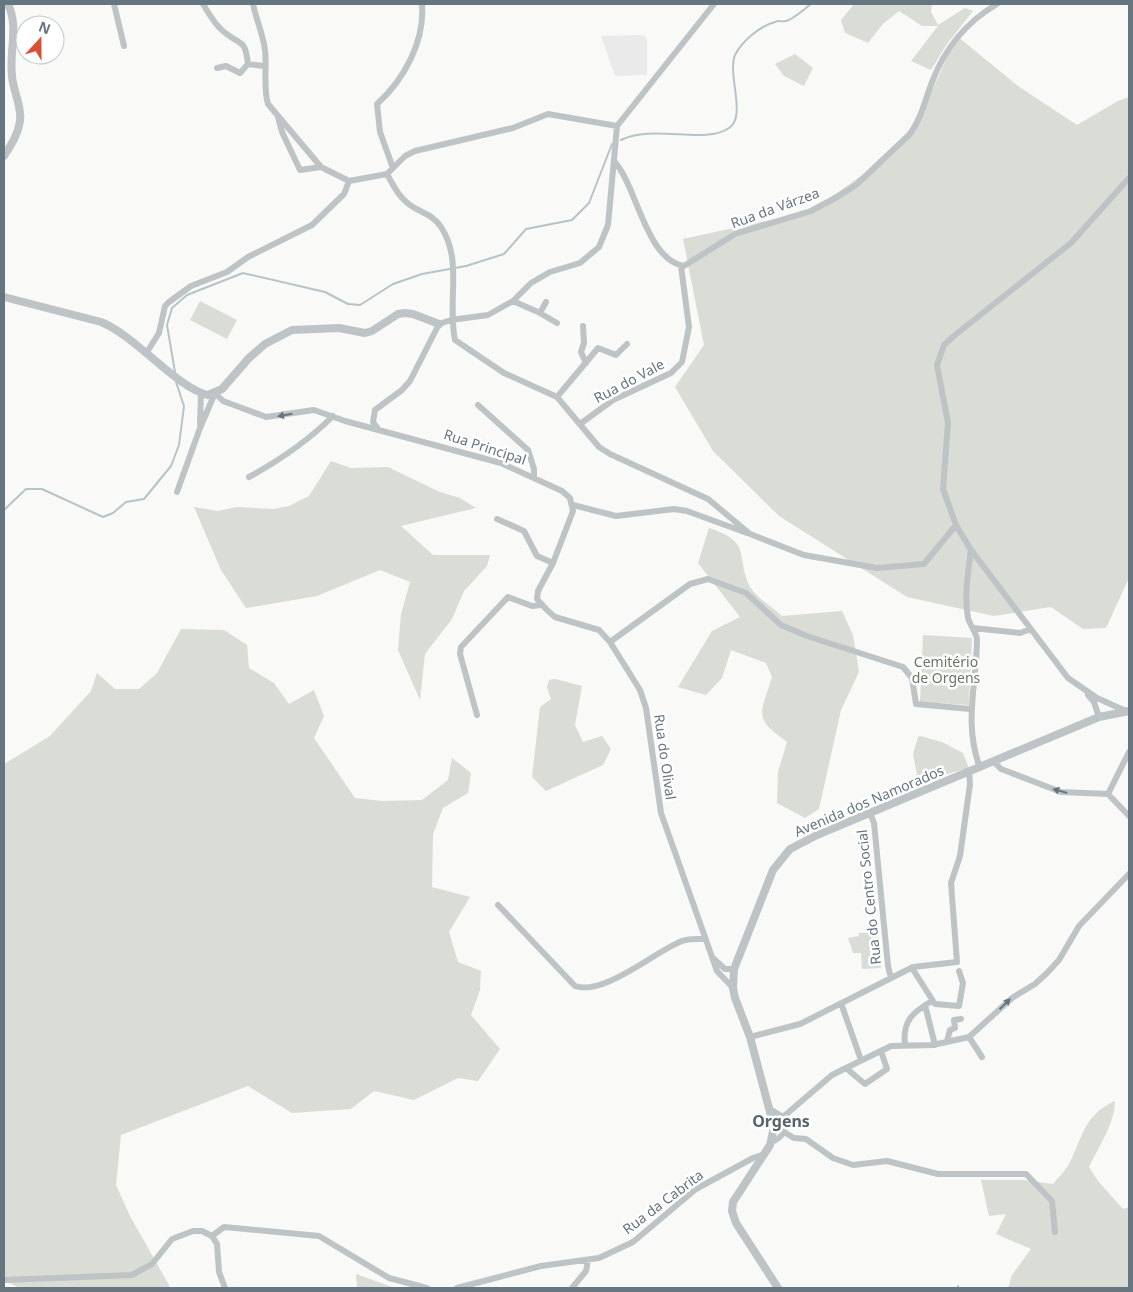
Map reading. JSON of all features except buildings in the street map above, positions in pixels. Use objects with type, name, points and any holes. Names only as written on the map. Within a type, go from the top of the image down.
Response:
[{"type":"street","points":[[4,156],[14,141],[20,122],[20,109],[11,65],[14,24],[8,4]]},
{"type":"street","points":[[114,4],[124,46]]},
{"type":"street","points":[[203,4],[224,32],[239,39],[244,45],[248,64]]},
{"type":"street","points":[[253,4],[264,44],[268,104],[321,167],[348,181],[387,174],[415,150],[513,128],[548,114],[617,126]]},
{"type":"street","points":[[393,168],[380,132],[377,104],[402,76],[411,59],[421,24],[422,4]]},
{"type":"street","points":[[4,297],[101,322],[116,328],[201,393],[215,393],[222,389],[249,358],[265,344],[292,330],[339,328],[365,333],[372,331],[398,314],[413,314],[438,324],[450,320],[488,315],[513,301],[531,283],[550,272],[580,263],[599,247],[608,225],[617,126],[714,4]]},
{"type":"street","name":"Rua da Várzea","points":[[681,266],[735,234],[810,211],[856,186],[915,127],[934,78],[957,36],[977,16],[996,4]]},
{"type":"street","points":[[248,64],[264,66]]},
{"type":"street","points":[[217,68],[226,66],[240,73],[248,64]]},
{"type":"street","points":[[278,117],[282,132],[300,170],[321,167]]},
{"type":"street","points":[[614,161],[623,170],[646,229],[669,261],[681,266]]},
{"type":"street","points":[[387,174],[399,195],[412,206],[433,218],[441,226],[451,246],[453,273],[450,320],[455,340],[504,373],[557,397],[599,447],[669,483],[708,499],[750,534]]},
{"type":"street","points":[[1128,711],[1097,698],[1068,678],[971,550],[956,525],[944,489],[948,423],[937,374],[940,354],[944,345],[954,335],[1071,243],[1129,178]]},
{"type":"street","points":[[146,352],[159,333],[165,306],[169,302],[191,286],[227,272],[248,257],[312,225],[344,194],[348,181]]},
{"type":"street","name":"Rua do Vale","points":[[580,424],[613,400],[663,375],[671,374],[680,367],[690,327],[681,266]]},
{"type":"street","points":[[513,301],[540,312],[557,323]]},
{"type":"street","points":[[540,312],[546,302]]},
{"type":"street","points":[[379,430],[373,422],[375,410],[402,390],[410,381],[438,324]]},
{"type":"street","points":[[582,326],[584,343],[581,352],[586,362]]},
{"type":"street","points":[[557,397],[598,348],[616,355],[627,344]]},
{"type":"street","points":[[200,428],[201,393]]},
{"type":"street","points":[[178,492],[200,428],[215,393]]},
{"type":"street","name":"Rua Principal","points":[[215,393],[223,401],[266,416],[277,417],[314,410],[379,430],[501,463],[562,491],[573,505]]},
{"type":"street","points":[[478,405],[528,450],[534,469],[534,477]]},
{"type":"street","points":[[249,477],[278,461],[310,438],[333,416]]},
{"type":"street","points":[[542,606],[537,599],[538,591],[553,563],[573,511],[573,505],[616,516],[674,509],[687,511],[804,555],[877,568],[924,564],[956,525]]},
{"type":"street","points":[[497,519],[524,531],[537,556],[553,563]]},
{"type":"street","points":[[971,550],[966,598],[968,619],[977,637],[970,709],[971,731],[980,768]]},
{"type":"street","points":[[610,642],[690,584],[708,579],[746,593],[781,625],[806,636],[903,667],[912,678],[916,704],[970,709]]},
{"type":"street","name":"Rua do Olival","points":[[477,715],[460,654],[463,643],[508,597],[532,606],[542,606],[555,617],[592,626],[599,630],[610,642],[641,692],[654,757],[661,812],[717,972],[733,988]]},
{"type":"street","points":[[973,628],[1020,633],[1030,629]]},
{"type":"street","points":[[1082,689],[1094,702],[1099,717]]},
{"type":"street","points":[[1097,698],[1109,714]]},
{"type":"street","name":"Avenida dos Namorados","points":[[778,1288],[736,1223],[732,1211],[737,1194],[765,1154],[771,1142],[774,1127],[750,1037],[733,988],[734,969],[773,870],[790,850],[817,835],[1099,717],[1128,711]]},
{"type":"street","points":[[1108,794],[1129,752]]},
{"type":"street","points":[[994,762],[1001,769],[1061,792],[1108,794],[1129,816]]},
{"type":"street","points":[[750,1037],[800,1024],[912,968],[957,962],[952,883],[960,856],[970,784],[969,772]]},
{"type":"street","name":"Rua do Centro Social","points":[[870,813],[874,823],[888,966],[891,978]]},
{"type":"street","points":[[783,1117],[832,1075],[891,1046],[935,1045],[969,1037],[1012,998],[1035,984],[1047,973],[1059,960],[1079,926],[1129,874]]},
{"type":"street","points":[[498,905],[575,986],[582,988],[599,986],[682,941],[705,939]]},
{"type":"street","points":[[711,956],[725,969],[734,969]]},
{"type":"street","points":[[912,968],[932,1002],[951,1006],[959,1006],[963,990],[959,971]]},
{"type":"street","points":[[905,1045],[904,1028],[918,1008],[932,1002]]},
{"type":"street","points":[[841,1004],[861,1060]]},
{"type":"street","points":[[925,1005],[935,1045]]},
{"type":"street","points":[[947,1041],[950,1030],[955,1028],[958,1020],[951,1013],[951,1006]]},
{"type":"street","points":[[969,1037],[982,1058]]},
{"type":"street","points":[[846,1068],[865,1084],[887,1069],[881,1052]]},
{"type":"street","points":[[770,1109],[783,1117]]},
{"type":"street","points":[[771,1142],[777,1140],[784,1132],[783,1117]]},
{"type":"street","points":[[784,1132],[794,1138],[806,1139],[833,1158],[853,1165],[895,1161],[927,1173],[1026,1174],[1052,1201],[1055,1232]]},
{"type":"street","name":"Rua da Cabrita","points":[[457,1288],[541,1266],[600,1258],[633,1242],[696,1189],[753,1158],[765,1154]]},
{"type":"street","points":[[212,1236],[224,1228],[319,1236],[389,1278],[427,1288]]},
{"type":"street","points":[[4,1280],[125,1277],[146,1269],[165,1246],[182,1234],[193,1231],[212,1236],[217,1244],[219,1272],[224,1288]]},
{"type":"street","points":[[572,1288],[586,1271],[588,1260]]},
{"type":"shaded area","points":[[640,35],[646,37],[647,40],[647,75],[615,76],[601,36]]},
{"type":"green space","points":[[854,4],[932,4],[931,12],[938,25],[965,8],[973,11],[947,44],[931,70],[911,61],[938,26],[922,26],[899,11],[883,24],[868,43],[845,33],[841,20]]},
{"type":"green space","points":[[957,36],[1018,86],[1077,125],[1118,101],[1129,97],[1129,578],[1106,628],[1083,629],[1051,607],[994,616],[907,597],[779,516],[713,451],[675,387],[704,345],[683,239],[811,211],[881,162],[915,127]]},
{"type":"green space","points":[[795,54],[813,68],[804,86],[784,76],[775,64]]},
{"type":"green space","points":[[200,301],[237,320],[227,339],[190,320]]},
{"type":"green space","points":[[331,461],[351,468],[388,467],[440,492],[460,498],[476,508],[401,526],[433,555],[490,555],[487,566],[464,591],[452,619],[425,654],[420,700],[398,650],[401,614],[410,582],[380,570],[317,596],[246,608],[221,570],[194,507],[218,511],[237,507],[273,509],[289,506],[309,496]]},
{"type":"green space","points":[[709,528],[723,533],[737,544],[750,587],[782,616],[842,611],[853,635],[859,672],[841,710],[819,809],[805,818],[777,803],[778,772],[787,742],[769,727],[762,715],[764,700],[772,677],[766,663],[731,650],[722,678],[706,695],[678,687],[712,631],[740,617],[698,563]]},
{"type":"green space","points":[[181,629],[224,630],[247,645],[249,668],[274,683],[289,704],[314,690],[324,716],[314,738],[355,798],[383,801],[422,800],[448,780],[452,758],[471,773],[468,793],[443,808],[433,834],[432,887],[470,897],[449,932],[458,962],[481,971],[480,990],[471,1015],[500,1049],[478,1081],[458,1078],[414,1100],[374,1091],[351,1109],[292,1113],[248,1086],[121,1135],[116,1185],[130,1216],[169,1288],[19,1288],[4,1280],[4,764],[50,736],[91,691],[97,673],[115,689],[139,689],[157,673]]},
{"type":"green space","name":"Cemitério de Orgens","points":[[923,635],[972,638],[969,705],[920,702]]},
{"type":"green space","points":[[555,679],[582,686],[575,725],[583,742],[602,736],[611,749],[603,765],[546,791],[532,777],[540,707],[551,699],[547,687],[549,680]]},
{"type":"green space","points":[[918,737],[942,742],[963,753],[969,768],[929,779],[917,775],[913,754]]},
{"type":"green space","points":[[877,932],[881,968],[862,969],[861,953],[853,953],[848,938],[859,936],[859,933]]},
{"type":"green space","points":[[1115,1101],[1109,1127],[1089,1167],[1098,1181],[1123,1209],[1129,1207],[1129,1288],[1008,1288],[1012,1275],[1031,1249],[996,1234],[1006,1214],[989,1216],[981,1180],[1023,1180],[1053,1184],[1068,1166],[1090,1120],[1096,1113]]},
{"type":"green space","points":[[356,1274],[395,1288],[357,1288]]},
{"type":"waterway","points":[[621,140],[648,134],[706,135],[719,133],[729,128],[734,122],[736,115],[737,105],[733,63],[738,50],[747,39],[769,24],[776,21],[789,20],[811,4]]},
{"type":"waterway","points":[[175,372],[167,325],[172,308],[187,295],[243,273],[325,292],[348,304],[360,305],[393,284],[422,274],[466,266],[504,254],[526,229],[572,220],[589,203],[612,144]]},
{"type":"waterway","points":[[4,510],[26,489],[42,489],[103,517],[113,513],[126,502],[144,499],[171,466],[179,445],[184,406],[175,379]]},
{"type":"district","name":"Orgens","points":[[781,1121]]}]
